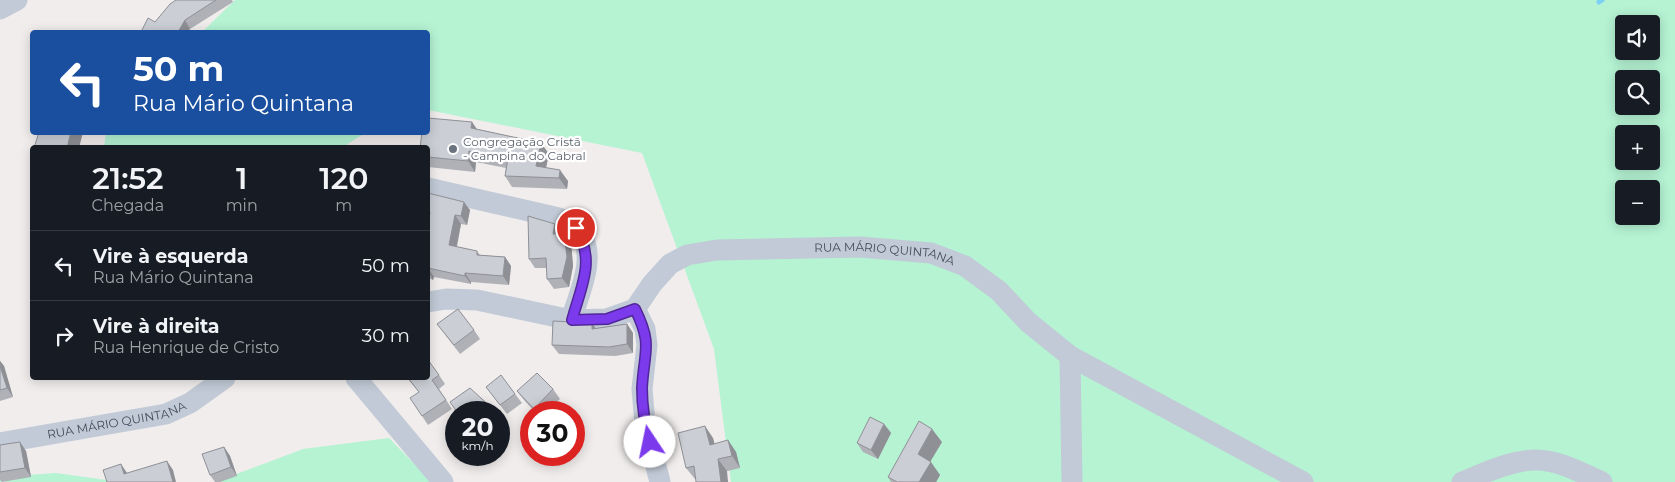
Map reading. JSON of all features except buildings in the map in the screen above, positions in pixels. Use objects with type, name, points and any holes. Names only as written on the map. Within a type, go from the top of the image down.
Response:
[{"type":"street","points":[[0,9],[17,0]]},
{"type":"street","points":[[430,188],[559,218],[576,228],[585,243],[588,263],[572,320]]},
{"type":"street","name":"RUA MÁRIO QUINTANA","points":[[635,309],[652,284],[670,264],[687,255],[717,250],[860,247],[931,253],[965,266],[979,276],[999,291],[1028,322],[1070,356],[1303,482]]},
{"type":"street","points":[[430,302],[446,299],[477,300],[572,320],[607,319],[635,309],[645,329],[647,345],[642,389],[645,424],[660,482]]},
{"type":"street","points":[[1070,356],[1072,482]]},
{"type":"street","name":"RUA MÁRIO QUINTANA","points":[[0,443],[166,414],[190,403],[222,380]]},
{"type":"street","points":[[358,380],[443,482]]},
{"type":"street","points":[[1462,482],[1506,466],[1536,460],[1563,465],[1602,482]]},
{"type":"green space","points":[[235,0],[1675,0],[1675,482],[731,482],[714,349],[642,153],[430,110],[430,30],[204,30]]},
{"type":"green space","points":[[106,135],[362,135],[346,145],[104,145]]},
{"type":"green space","points":[[389,438],[432,482],[215,482],[303,449]]},
{"type":"green space","points":[[56,473],[121,482],[0,482],[0,477]]},
{"type":"place","name":"Congregação Cristã - Campina do Cabral","points":[[453,149]]},
{"type":"route","points":[[576,228],[585,243],[588,263],[572,320],[607,319],[635,309],[645,329],[647,345],[642,389],[645,424],[650,442]]}]
